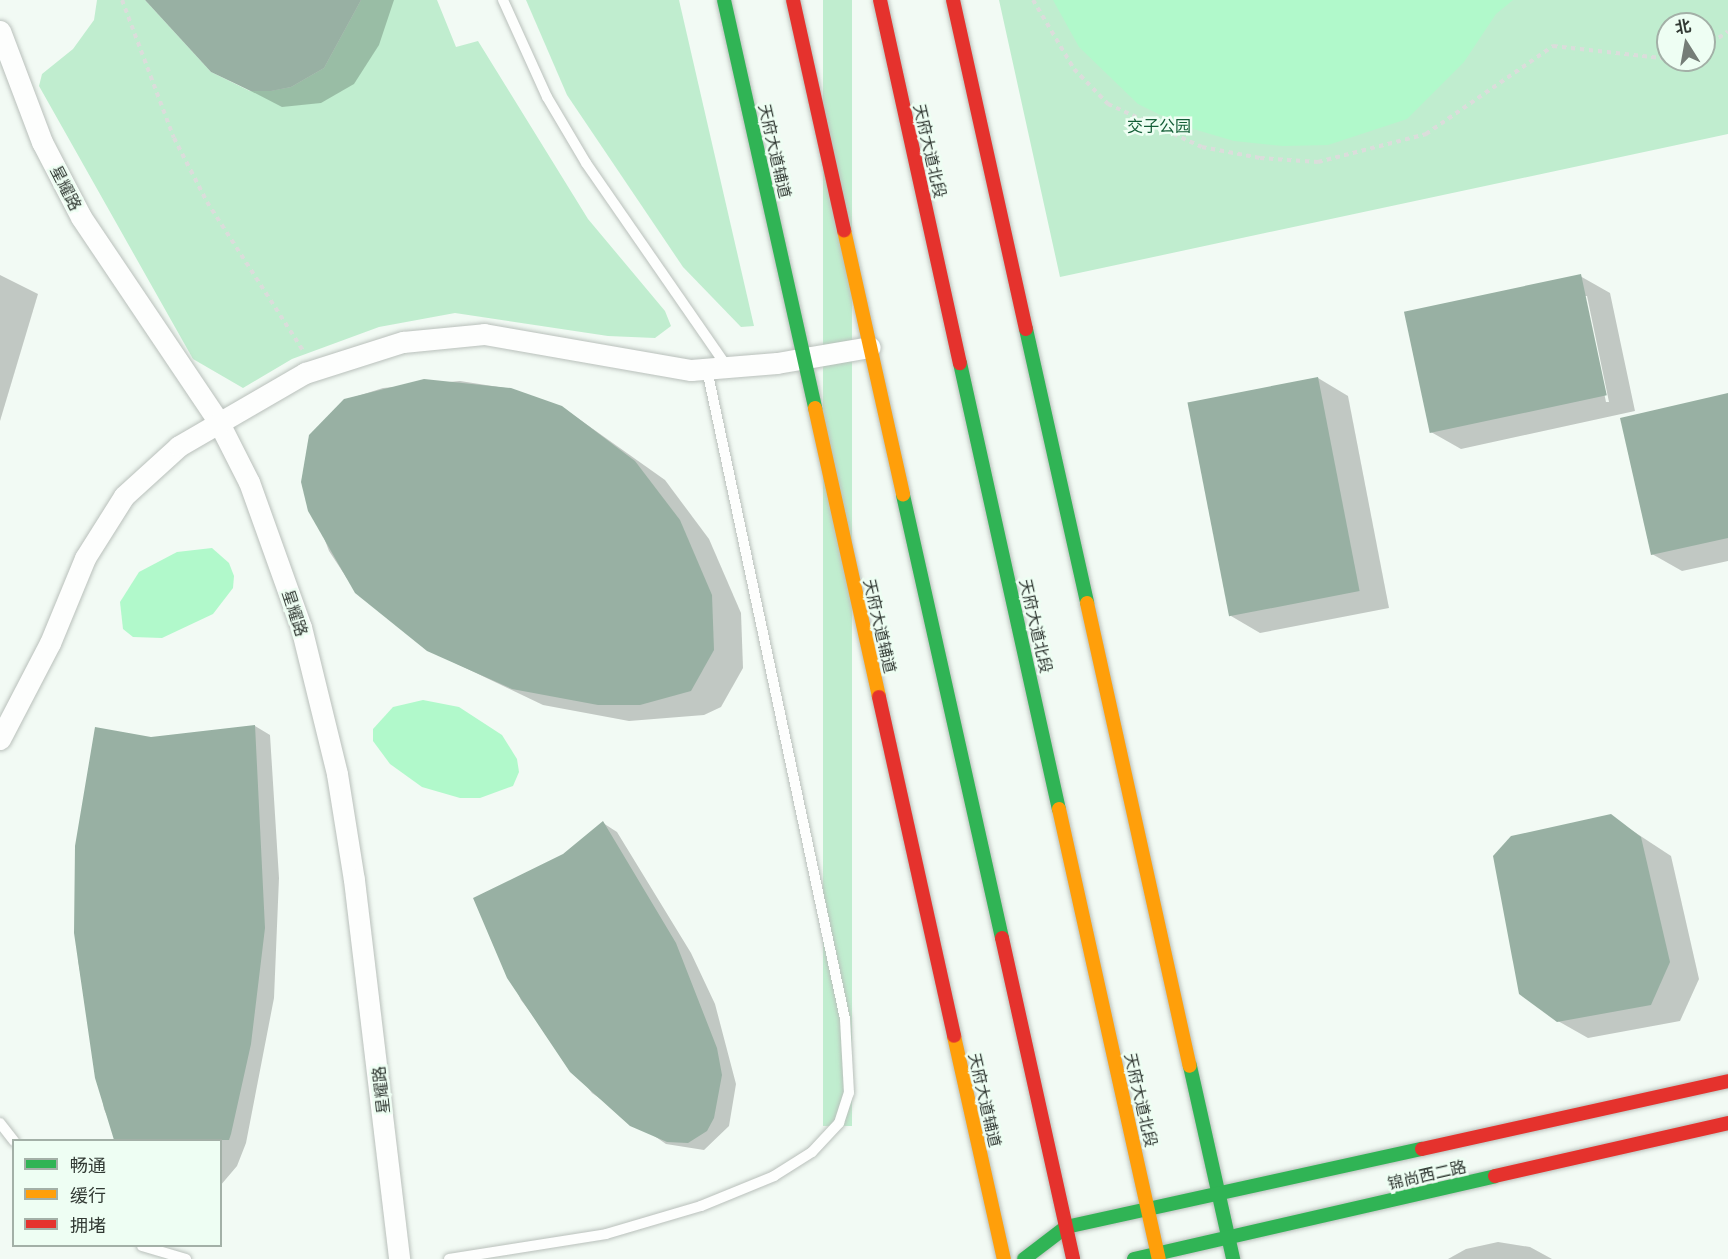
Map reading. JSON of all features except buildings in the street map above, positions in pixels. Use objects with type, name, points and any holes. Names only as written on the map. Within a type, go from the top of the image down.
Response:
[{"type":"street","name":"天府大道辅道","points":[[724,0],[1004,1259]]},
{"type":"street","points":[[793,0],[1073,1259]]},
{"type":"street","name":"天府大道北段","points":[[880,0],[1159,1256]]},
{"type":"street","points":[[953,0],[1233,1259]]},
{"type":"street","name":"星耀路","points":[[0,31],[42,142],[81,217],[218,421],[249,482],[301,627],[337,774],[369,977],[399,1259]]},
{"type":"street","points":[[0,740],[50,643],[85,558],[124,496],[179,446],[218,421],[315,370],[403,342],[484,334],[717,369],[804,359],[870,347]]},
{"type":"street","points":[[1024,1259],[1066,1227],[1728,1081]]},
{"type":"street","name":"锦尚西二路","points":[[1134,1259],[1159,1256],[1228,1238],[1728,1123]]},
{"type":"lane","points":[[449,1259],[606,1234],[701,1206],[774,1176],[812,1152],[839,1123],[849,1093],[845,1019],[717,369],[586,163],[547,97],[503,0]]},
{"type":"lane","points":[[0,1123],[12,1139]]},
{"type":"lane","points":[[148,1247],[186,1259]]},
{"type":"path","points":[[122,0],[149,80],[202,193],[315,370]]},
{"type":"path","points":[[1033,0],[1074,69],[1108,104],[1202,147],[1260,158],[1318,162],[1426,134],[1553,46],[1656,57]]},
{"type":"green space","points":[[97,0],[145,0],[211,72],[250,91],[270,91],[291,87],[324,68],[361,0],[437,0],[456,47],[478,41],[588,219],[665,311],[671,326],[655,338],[608,336],[455,313],[379,327],[292,359],[243,388],[193,359],[39,86],[42,74],[73,49],[94,20]]},
{"type":"green space","points":[[526,0],[679,0],[754,326],[741,327],[683,267],[567,95]]},
{"type":"green space","points":[[823,0],[852,0],[852,1126],[823,1126]]},
{"type":"green space","name":"交子公园","points":[[999,0],[1728,0],[1728,134],[1060,277]]},
{"type":"shaded area","points":[[1053,0],[1513,0],[1496,14],[1464,62],[1407,119],[1328,145],[1283,146],[1234,141],[1183,126],[1138,104],[1079,47]]},
{"type":"shaded area","points":[[212,548],[229,563],[234,576],[233,588],[213,614],[162,638],[133,637],[123,629],[120,602],[139,572],[177,552]]},
{"type":"shaded area","points":[[423,700],[459,707],[502,735],[517,759],[519,772],[513,786],[480,798],[460,798],[422,787],[390,764],[373,741],[373,729],[393,707]]},
{"type":"traffic: fast","points":[[724,0],[815,408]]},
{"type":"traffic: fast","points":[[1026,329],[1087,603]]},
{"type":"traffic: fast","points":[[960,363],[1059,809]]},
{"type":"traffic: fast","points":[[903,495],[1002,938]]},
{"type":"traffic: fast","points":[[1190,1066],[1233,1259]]},
{"type":"traffic: fast","points":[[1024,1259],[1066,1227],[1422,1149]]},
{"type":"traffic: fast","points":[[1134,1259],[1495,1176]]},
{"type":"traffic: slow","points":[[844,230],[903,495]]},
{"type":"traffic: slow","points":[[815,408],[879,697]]},
{"type":"traffic: slow","points":[[1087,603],[1190,1066]]},
{"type":"traffic: slow","points":[[1059,809],[1159,1259]]},
{"type":"traffic: slow","points":[[954,1036],[1004,1259]]},
{"type":"traffic: jam","points":[[793,0],[844,230]]},
{"type":"traffic: jam","points":[[880,0],[960,363]]},
{"type":"traffic: jam","points":[[953,0],[1026,329]]},
{"type":"traffic: jam","points":[[879,697],[954,1036]]},
{"type":"traffic: jam","points":[[1002,938],[1073,1259]]},
{"type":"traffic: jam","points":[[1422,1149],[1728,1081]]},
{"type":"traffic: jam","points":[[1495,1176],[1728,1123]]}]
